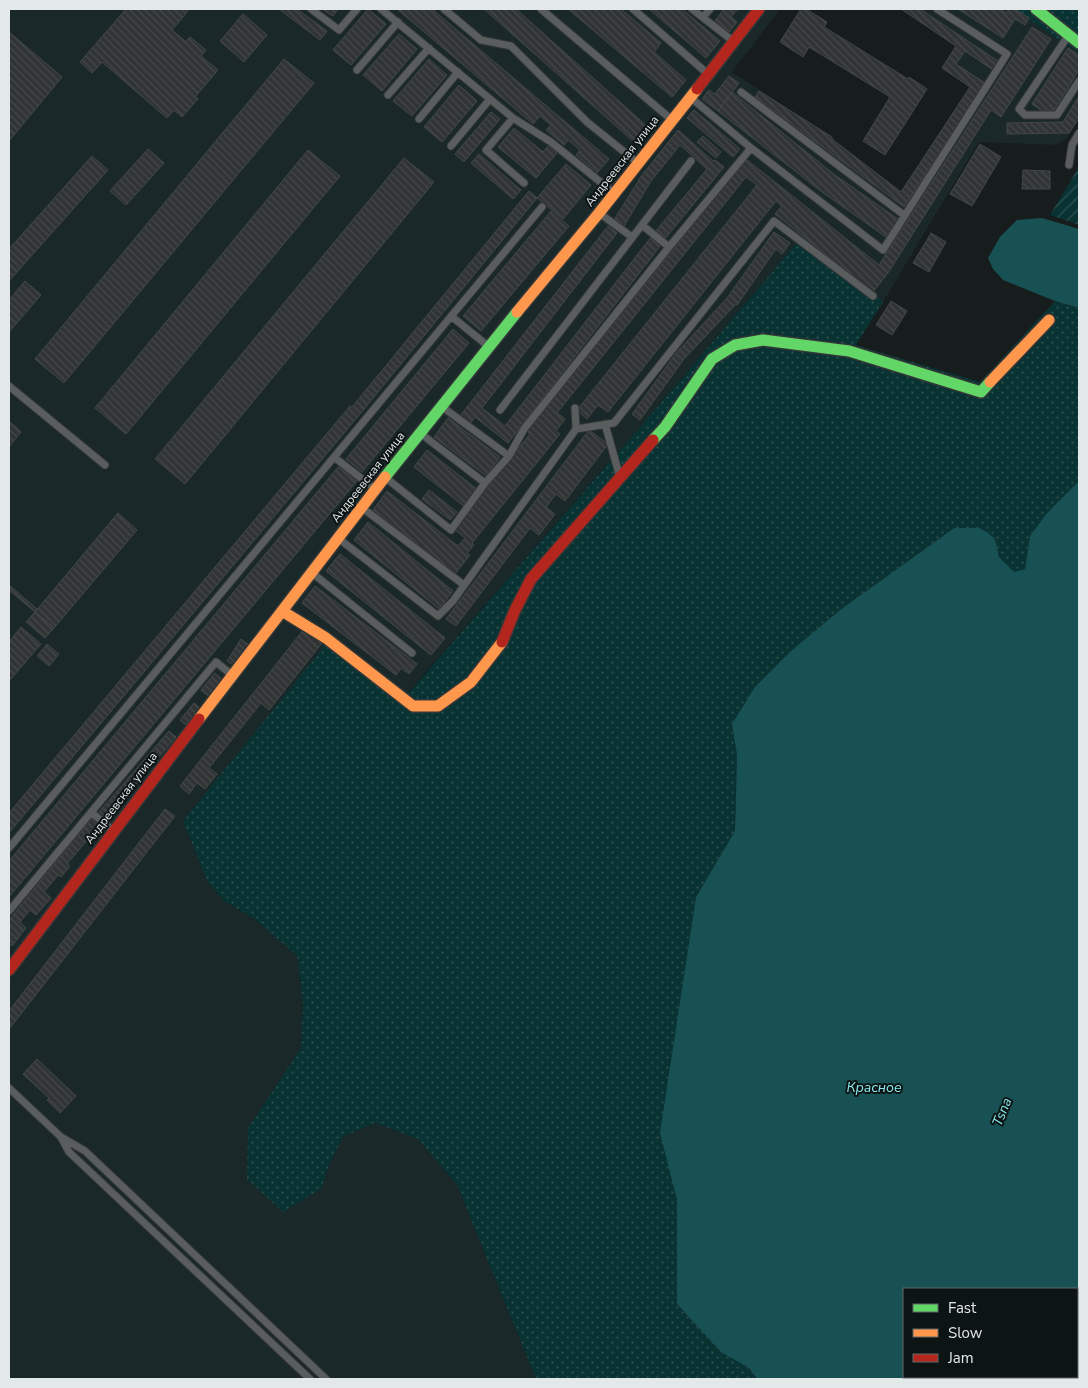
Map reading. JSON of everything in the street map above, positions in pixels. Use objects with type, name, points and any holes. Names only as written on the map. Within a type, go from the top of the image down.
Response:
[{"type":"street","name":"Андреевская улица","points":[[9,970],[113,830],[360,507],[599,212],[759,9]]},
{"type":"street","points":[[1036,9],[1079,42]]},
{"type":"street","points":[[282,610],[326,638],[413,706],[438,706],[471,682],[504,640],[515,610],[531,579],[665,427],[712,359],[735,345],[763,340],[849,351],[981,392],[1049,320]]},
{"type":"lane","points":[[311,9],[339,30],[357,9]]},
{"type":"lane","points":[[382,9],[513,118],[552,142],[614,193]]},
{"type":"lane","points":[[444,9],[481,40],[511,46],[587,122],[638,163]]},
{"type":"lane","points":[[541,9],[672,120]]},
{"type":"lane","points":[[633,9],[708,74]]},
{"type":"lane","points":[[692,9],[734,41]]},
{"type":"lane","points":[[703,18],[710,9]]},
{"type":"lane","points":[[690,97],[883,250],[1007,54],[937,9]]},
{"type":"lane","points":[[357,70],[398,22]]},
{"type":"lane","points":[[1069,34],[1019,109],[1025,115],[1057,116],[1079,81]]},
{"type":"lane","points":[[388,95],[429,48]]},
{"type":"lane","points":[[419,120],[458,72]]},
{"type":"lane","points":[[741,92],[904,215]]},
{"type":"lane","points":[[451,146],[490,99]]},
{"type":"lane","points":[[513,118],[486,150],[524,183]]},
{"type":"lane","points":[[1069,165],[1072,145],[1079,133]]},
{"type":"lane","points":[[384,477],[451,530],[485,483],[509,456],[524,429],[669,247],[752,148]]},
{"type":"lane","points":[[500,410],[691,161]]},
{"type":"lane","points":[[9,848],[542,207]]},
{"type":"lane","points":[[599,212],[632,237]]},
{"type":"lane","points":[[576,429],[614,423],[774,220],[873,296]]},
{"type":"lane","points":[[642,225],[669,247]]},
{"type":"lane","points":[[451,316],[489,346]]},
{"type":"lane","points":[[9,386],[105,465]]},
{"type":"lane","points":[[441,406],[509,456]]},
{"type":"lane","points":[[338,538],[438,616],[453,601],[576,429],[575,408]]},
{"type":"lane","points":[[604,424],[620,478]]},
{"type":"lane","points":[[420,433],[485,483]]},
{"type":"lane","points":[[334,457],[375,489]]},
{"type":"lane","points":[[360,507],[464,585]]},
{"type":"lane","points":[[311,572],[412,653]]},
{"type":"lane","points":[[9,911],[216,662],[232,675]]},
{"type":"lane","points":[[91,812],[113,830]]},
{"type":"lane","points":[[9,1088],[61,1137],[85,1150],[326,1379]]},
{"type":"lane","points":[[61,1137],[69,1152],[310,1379]]},
{"type":"shaded area","points":[[9,9],[780,9],[732,72],[832,137],[833,140],[901,192],[970,87],[942,68],[956,46],[901,9],[1013,9],[1079,53],[1079,119],[1068,137],[1057,145],[979,142],[883,302],[801,238],[641,426],[402,699],[183,821],[207,881],[224,901],[256,920],[297,956],[303,1003],[301,1048],[280,1082],[322,1188],[329,1165],[343,1137],[375,1123],[418,1139],[457,1185],[536,1379],[9,1379]]},
{"type":"shaded area","points":[[1013,9],[1079,9],[1079,53]]},
{"type":"shaded area","points":[[1079,167],[1079,225],[1050,215]]},
{"type":"shaded area","points":[[801,238],[883,302],[856,345],[980,382],[1055,301],[1079,308],[1079,481],[1047,513],[1030,536],[1025,569],[1014,573],[999,557],[995,539],[987,532],[979,528],[954,528],[840,610],[791,651],[732,724],[737,755],[735,831],[696,897],[661,1133],[677,1200],[677,1304],[721,1352],[749,1368],[757,1379],[536,1379],[457,1185],[418,1139],[375,1123],[343,1137],[329,1165],[322,1188],[283,1212],[247,1179],[248,1128],[301,1048],[303,1003],[297,956],[256,920],[224,901],[207,881],[183,821],[327,643],[403,699],[641,426]]},
{"type":"water","points":[[1042,218],[1079,229],[1079,308],[1055,301],[1003,280],[993,269],[988,258],[1000,237],[1017,220]]},
{"type":"water","name":"Красное","points":[[1079,481],[1079,1379],[757,1379],[749,1368],[721,1352],[677,1304],[677,1200],[660,1133],[696,897],[735,831],[737,755],[732,724],[755,687],[791,651],[840,610],[954,528],[979,528],[987,532],[995,539],[999,557],[1014,572],[1025,569],[1030,536],[1047,513]]},
{"type":"building","points":[[126,9],[158,9],[160,11],[162,9],[186,9],[188,11],[172,30],[186,42],[190,37],[206,50],[201,56],[218,70],[195,97],[198,99],[182,117],[174,110],[167,118],[102,62],[92,73],[80,62]]},
{"type":"building","points":[[279,9],[297,9],[327,31],[320,40]]},
{"type":"building","points":[[322,9],[338,9],[333,16]]},
{"type":"building","points":[[368,9],[386,24],[351,65],[333,50]]},
{"type":"building","points":[[397,9],[432,9],[609,159],[597,173],[576,155],[580,150],[568,140],[564,145],[546,130],[551,125],[540,116],[533,124]]},
{"type":"building","points":[[484,9],[516,9],[649,128],[635,143]]},
{"type":"building","points":[[568,9],[621,9],[661,43],[654,52],[686,80],[672,97]]},
{"type":"building","points":[[649,9],[682,9],[720,41],[706,58]]},
{"type":"building","points":[[724,9],[738,9],[731,17],[737,22],[729,32],[715,21]]},
{"type":"building","points":[[801,9],[806,9],[827,22],[824,27],[927,89],[885,155],[863,141],[890,97],[809,47],[803,57],[780,42]]},
{"type":"building","points":[[901,9],[920,9],[998,61],[993,70],[965,51],[956,64],[985,83],[904,207],[755,97],[759,91],[832,137],[832,139],[901,192],[970,87],[942,68],[956,46]]},
{"type":"building","points":[[958,9],[1000,9],[1006,13],[1009,9],[1015,9],[1029,18],[1025,25],[1015,19],[1003,38]]},
{"type":"building","points":[[243,14],[267,35],[244,62],[220,41]]},
{"type":"building","points":[[1032,27],[1051,39],[1001,117],[991,110],[888,273],[873,292],[775,214],[782,206],[776,201],[608,412],[598,405],[587,419],[577,410],[757,185],[746,177],[557,413],[565,419],[556,431],[560,434],[472,543],[474,545],[467,553],[470,555],[455,574],[373,510],[387,491],[458,546],[465,538],[454,529],[530,434],[527,431],[746,159],[879,265]]},
{"type":"building","points":[[9,32],[62,77],[9,141]]},
{"type":"building","points":[[399,34],[417,49],[382,91],[363,75]]},
{"type":"building","points":[[1068,48],[1079,55],[1079,70],[1054,110],[1042,111],[1032,104]]},
{"type":"building","points":[[284,59],[314,83],[64,383],[35,359]]},
{"type":"building","points":[[429,59],[447,75],[412,116],[393,101]]},
{"type":"building","points":[[729,76],[739,83],[718,111],[702,99],[709,90],[715,94]]},
{"type":"building","points":[[459,85],[477,101],[442,142],[424,127]]},
{"type":"building","points":[[732,92],[835,175],[898,219],[886,237],[822,192],[718,111]]},
{"type":"building","points":[[1079,96],[1079,118],[1069,133],[1007,134],[1007,123],[1063,122]]},
{"type":"building","points":[[694,110],[740,149],[733,157],[687,118]]},
{"type":"building","points":[[491,112],[500,119],[464,162],[455,154]]},
{"type":"building","points":[[514,128],[543,152],[548,146],[557,153],[536,178],[498,147]]},
{"type":"building","points":[[678,130],[713,161],[715,160],[724,167],[664,240],[655,232],[707,169],[680,145],[651,181],[624,226],[614,220],[642,175]]},
{"type":"building","points":[[703,136],[721,152],[716,158],[697,142]]},
{"type":"building","points":[[980,144],[1001,157],[972,206],[950,194]]},
{"type":"building","points":[[148,149],[164,163],[126,205],[110,191]]},
{"type":"building","points":[[308,150],[340,176],[126,434],[95,408]]},
{"type":"building","points":[[479,154],[521,190],[513,199],[471,163]]},
{"type":"building","points":[[92,156],[108,170],[9,281],[9,249]]},
{"type":"building","points":[[404,158],[434,182],[185,484],[155,459]]},
{"type":"building","points":[[566,164],[591,185],[563,219],[537,198]]},
{"type":"building","points":[[1023,170],[1050,171],[1050,189],[1022,189]]},
{"type":"building","points":[[529,191],[537,198],[360,414],[9,833],[9,813],[350,406],[352,407]]},
{"type":"building","points":[[551,211],[569,226],[481,331],[463,316]]},
{"type":"building","points":[[608,226],[617,233],[482,408],[505,426],[651,237],[661,245],[508,443],[475,417],[470,424],[460,416]]},
{"type":"building","points":[[774,232],[790,243],[782,254],[776,249],[737,305],[684,359],[640,420],[632,414],[677,352],[727,298]]},
{"type":"building","points":[[931,233],[946,242],[929,272],[913,263]]},
{"type":"building","points":[[25,281],[41,295],[9,332],[9,300]]},
{"type":"building","points":[[891,301],[907,311],[892,335],[876,325]]},
{"type":"building","points":[[453,329],[469,343],[362,472],[346,459]]},
{"type":"building","points":[[448,418],[500,457],[486,476],[434,437]]},
{"type":"building","points":[[9,421],[21,432],[9,447]]},
{"type":"building","points":[[589,430],[608,444],[565,501],[556,494],[546,507],[555,514],[539,535],[530,528],[456,626],[446,619]]},
{"type":"building","points":[[427,450],[478,490],[465,507],[414,467]]},
{"type":"building","points":[[339,466],[357,481],[9,897],[9,861]]},
{"type":"building","points":[[429,490],[457,512],[450,520],[422,499]]},
{"type":"building","points":[[118,513],[137,530],[54,628],[35,612]]},
{"type":"building","points":[[368,522],[453,591],[439,609],[354,540]]},
{"type":"building","points":[[340,554],[445,638],[431,655],[326,571]]},
{"type":"building","points":[[9,585],[37,609],[35,612],[9,590]]},
{"type":"building","points":[[315,586],[417,664],[409,674],[401,668],[396,675],[302,603]]},
{"type":"building","points":[[35,612],[54,628],[45,638],[26,622]]},
{"type":"building","points":[[21,627],[41,644],[9,681],[9,642]]},
{"type":"building","points":[[304,629],[322,643],[269,710],[261,703],[209,768],[217,774],[205,789],[197,783],[189,794],[180,786]]},
{"type":"building","points":[[241,639],[249,645],[235,666],[227,661]]},
{"type":"building","points":[[47,644],[59,654],[49,666],[37,656]]},
{"type":"building","points":[[215,673],[222,679],[208,696],[201,690]]},
{"type":"building","points":[[194,703],[200,708],[186,725],[180,720]]},
{"type":"building","points":[[169,731],[176,737],[107,818],[99,812]]},
{"type":"building","points":[[165,809],[175,816],[10,1028],[9,1011]]},
{"type":"building","points":[[91,819],[99,826],[67,864],[70,866],[61,877],[58,875],[44,892],[51,898],[36,915],[30,910],[20,922],[26,928],[12,946],[9,943],[9,920]]},
{"type":"building","points":[[37,1059],[76,1096],[60,1113],[47,1100],[49,1098],[23,1074]]},
{"type":"traffic: fast","points":[[1036,9],[1079,43]]},
{"type":"traffic: fast","points":[[385,477],[517,312]]},
{"type":"traffic: fast","points":[[653,440],[665,427],[712,359],[735,345],[763,340],[849,351],[981,392],[990,382]]},
{"type":"traffic: slow","points":[[517,312],[599,213],[697,89]]},
{"type":"traffic: slow","points":[[990,382],[1049,320]]},
{"type":"traffic: slow","points":[[199,719],[385,477]]},
{"type":"traffic: slow","points":[[282,611],[326,638],[413,706],[438,706],[471,682],[502,642]]},
{"type":"traffic: jam","points":[[697,89],[759,9]]},
{"type":"traffic: jam","points":[[502,642],[515,610],[531,579],[653,440]]},
{"type":"traffic: jam","points":[[9,970],[199,719]]},
{"type":"water label","name":"Tsna","points":[[1002,1112]]}]
